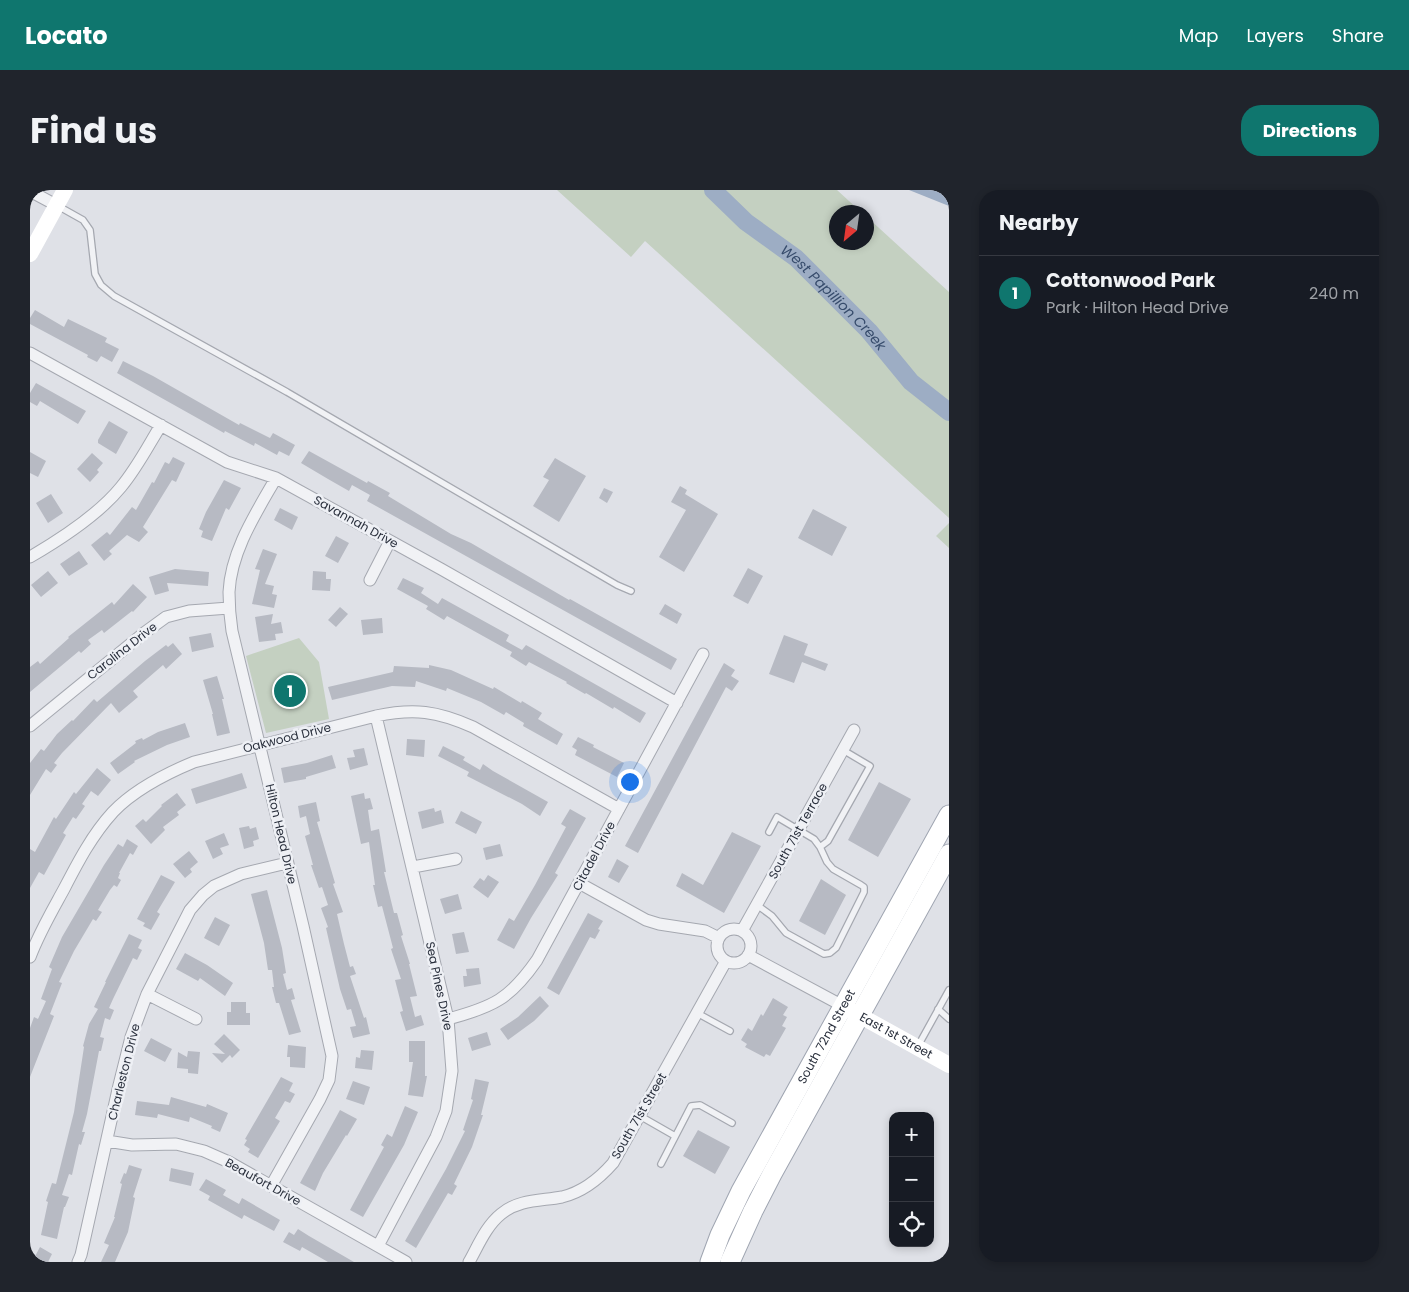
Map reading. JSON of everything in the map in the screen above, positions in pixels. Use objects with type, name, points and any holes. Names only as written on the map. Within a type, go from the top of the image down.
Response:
[{"type":"main road","points":[[30,254],[65,190]]},
{"type":"main road","name":"South 72nd Street","points":[[730,1262],[851,1010],[949,815]]},
{"type":"main road","name":"South 72nd Street","points":[[710,1262],[723,1228],[741,1191],[949,854]]},
{"type":"main road","name":"East 1st Street","points":[[851,1010],[949,1065]]},
{"type":"street","points":[[30,191],[56,205]]},
{"type":"street","name":"Savannah Drive","points":[[30,353],[227,462],[276,478],[677,703]]},
{"type":"street","points":[[32,552],[98,511],[121,487],[137,466],[161,425]]},
{"type":"street","name":"Hilton Head Drive","points":[[271,1186],[329,1080],[332,1056],[303,926],[232,631],[229,608],[232,573],[237,554],[251,522],[276,478]]},
{"type":"street","points":[[370,580],[390,541]]},
{"type":"street","name":"Carolina Drive","points":[[30,726],[166,617],[189,611],[229,608]]},
{"type":"street","name":"Citadel Drive","points":[[448,1018],[480,1010],[510,993],[524,980],[537,960],[703,654]]},
{"type":"street","name":"Oakwood Drive","points":[[30,957],[38,936],[96,833],[114,811],[140,790],[165,774],[194,762],[376,716],[398,711],[448,716],[481,732],[619,809]]},
{"type":"street","name":"Sea Pines Drive","points":[[376,716],[448,1018],[452,1071],[446,1112],[436,1137],[378,1246]]},
{"type":"street","name":"South 71st Terrace","points":[[742,931],[854,730]]},
{"type":"street","points":[[413,867],[456,859]]},
{"type":"street","name":"Charleston Drive","points":[[78,1262],[131,1037],[147,994],[190,910],[214,886],[241,874],[287,863]]},
{"type":"street","points":[[579,883],[646,920],[659,924],[705,931],[719,938]]},
{"type":"street","points":[[730,930],[742,931],[750,940],[751,948],[748,955],[740,961],[733,963],[720,955],[718,950],[719,938],[723,933],[730,930]]},
{"type":"street","points":[[748,955],[851,1010]]},
{"type":"street","name":"South 71st Street","points":[[469,1262],[491,1225],[510,1207],[524,1202],[562,1197],[574,1193],[596,1180],[605,1172],[619,1154],[726,960]]},
{"type":"street","points":[[147,994],[196,1019]]},
{"type":"street","name":"Beaufort Drive","points":[[107,1140],[132,1145],[176,1144],[204,1151],[229,1162],[406,1262]]},
{"type":"lane","points":[[56,205],[83,220],[90,230],[95,274],[101,285],[114,296],[287,392],[617,585],[631,591]]},
{"type":"lane","points":[[820,847],[828,841],[870,766],[843,750]]},
{"type":"lane","points":[[757,905],[772,916],[786,933],[818,952],[830,954],[836,948],[862,897],[864,887],[834,869],[827,862],[814,839],[799,830],[776,818],[769,832]]},
{"type":"lane","points":[[917,1048],[949,990]]},
{"type":"lane","points":[[938,1009],[949,1019]]},
{"type":"lane","points":[[697,1013],[730,1031]]},
{"type":"lane","points":[[660,1164],[691,1106],[700,1105],[732,1123]]},
{"type":"lane","points":[[640,1116],[676,1136]]},
{"type":"green space","points":[[557,190],[837,190],[853,205],[829,205],[829,250],[874,250],[874,223],[949,292],[949,518],[645,241],[631,257]]},
{"type":"green space","points":[[949,523],[949,548],[936,536]]},
{"type":"green space","points":[[299,638],[319,662],[329,719],[266,733],[246,656]]},
{"type":"water","points":[[909,190],[949,190],[949,206]]},
{"type":"building","points":[[35,310],[64,327],[68,319],[107,338],[105,342],[119,349],[112,362],[101,356],[97,362],[87,357],[88,355],[30,324],[30,318]]},
{"type":"building","points":[[123,361],[239,425],[240,423],[270,438],[273,433],[295,445],[289,456],[279,451],[277,455],[255,443],[254,446],[225,431],[224,433],[117,373]]},
{"type":"building","points":[[36,383],[86,411],[78,424],[40,401],[37,406],[30,402],[30,393]]},
{"type":"building","points":[[109,421],[128,432],[116,454],[98,443]]},
{"type":"building","points":[[309,451],[367,483],[368,481],[390,493],[388,496],[451,534],[471,543],[569,600],[677,659],[671,670],[367,501],[370,495],[352,485],[349,491],[301,463]]},
{"type":"building","points":[[30,452],[46,461],[38,477],[30,473]]},
{"type":"building","points":[[92,453],[103,463],[97,470],[99,472],[90,482],[77,469]]},
{"type":"building","points":[[173,457],[185,463],[176,482],[172,480],[143,527],[148,532],[139,542],[127,535],[109,551],[112,554],[104,561],[91,545],[107,532],[110,535],[132,507],[136,510],[165,462],[169,464]]},
{"type":"building","points":[[555,458],[586,476],[559,522],[533,506],[549,480],[543,477]]},
{"type":"building","points":[[224,480],[241,488],[229,510],[226,508],[212,541],[201,537],[203,531],[199,529]]},
{"type":"building","points":[[680,486],[687,490],[685,494],[718,514],[684,572],[659,557],[686,510],[671,502]]},
{"type":"building","points":[[604,488],[613,492],[607,503],[599,498]]},
{"type":"building","points":[[51,494],[63,513],[48,523],[36,503]]},
{"type":"building","points":[[280,508],[298,517],[292,530],[274,520]]},
{"type":"building","points":[[813,509],[847,527],[832,556],[798,538]]},
{"type":"building","points":[[336,536],[349,543],[338,563],[325,556]]},
{"type":"building","points":[[263,549],[277,554],[265,584],[274,586],[272,594],[277,595],[274,608],[252,604],[260,570],[255,569]]},
{"type":"building","points":[[79,551],[88,564],[69,576],[60,564]]},
{"type":"building","points":[[748,568],[763,576],[748,604],[733,596]]},
{"type":"building","points":[[175,569],[209,572],[208,586],[167,583],[169,591],[155,595],[149,577]]},
{"type":"building","points":[[48,571],[58,583],[41,597],[31,585]]},
{"type":"building","points":[[313,571],[326,572],[326,579],[331,579],[330,591],[312,590]]},
{"type":"building","points":[[403,578],[424,588],[421,593],[438,604],[442,598],[509,635],[506,641],[522,650],[526,645],[646,713],[640,723],[614,707],[613,709],[529,662],[526,666],[510,656],[512,652],[447,616],[444,620],[426,609],[428,606],[397,589]]},
{"type":"building","points":[[133,584],[147,597],[133,612],[104,633],[102,630],[88,640],[91,644],[81,653],[79,651],[30,692],[30,667],[38,661],[40,664],[68,637],[112,602],[114,605]]},
{"type":"building","points":[[665,604],[682,614],[677,624],[659,614]]},
{"type":"building","points":[[340,607],[348,614],[336,627],[328,620]]},
{"type":"building","points":[[273,614],[271,624],[281,622],[283,633],[275,634],[276,640],[259,642],[255,617]]},
{"type":"building","points":[[382,618],[383,633],[363,635],[361,620]]},
{"type":"building","points":[[211,633],[214,647],[192,652],[189,637]]},
{"type":"building","points":[[784,635],[808,644],[804,655],[828,664],[825,671],[802,662],[794,683],[769,674]]},
{"type":"building","points":[[173,643],[182,654],[166,669],[163,665],[133,691],[138,697],[119,713],[111,703],[62,753],[54,763],[57,765],[51,773],[46,769],[30,795],[30,763],[41,749],[44,751],[57,734],[73,721],[94,699],[97,702],[145,661],[166,645],[168,647]]},
{"type":"building","points":[[724,663],[735,670],[731,676],[739,681],[732,691],[726,687],[638,853],[625,846]]},
{"type":"building","points":[[429,665],[451,670],[493,689],[494,687],[542,713],[538,719],[563,734],[557,745],[523,726],[524,723],[506,712],[504,715],[481,702],[447,688],[446,691],[416,681],[415,687],[392,686],[332,700],[328,687],[393,672],[394,666],[429,668]]},
{"type":"building","points":[[217,676],[224,699],[222,699],[230,733],[217,736],[203,680]]},
{"type":"building","points":[[185,723],[190,737],[167,745],[134,761],[118,774],[110,763],[136,743],[135,741],[142,738],[143,740],[158,732]]},
{"type":"building","points":[[578,737],[624,763],[617,777],[575,755],[577,750],[572,747]]},
{"type":"building","points":[[407,739],[425,740],[424,757],[406,755]]},
{"type":"building","points":[[443,746],[465,757],[463,760],[480,770],[483,764],[548,802],[540,816],[522,804],[467,776],[469,772],[438,756]]},
{"type":"building","points":[[364,748],[368,765],[350,770],[347,758],[355,757],[353,750]]},
{"type":"building","points":[[332,755],[336,768],[306,777],[306,779],[284,783],[281,768],[307,763]]},
{"type":"building","points":[[97,768],[111,780],[98,796],[91,791],[82,804],[85,806],[76,819],[73,817],[63,833],[66,835],[44,875],[39,872],[30,888],[30,849],[35,852],[54,817],[56,819],[74,792],[76,794]]},
{"type":"building","points":[[242,773],[247,788],[196,804],[191,789]]},
{"type":"building","points":[[879,782],[911,799],[878,857],[848,840]]},
{"type":"building","points":[[177,793],[186,805],[177,812],[179,815],[163,827],[165,830],[151,844],[135,826],[143,819],[146,822],[161,805]]},
{"type":"building","points":[[364,793],[365,799],[370,798],[373,809],[368,810],[371,831],[379,829],[386,872],[384,872],[394,913],[397,913],[403,935],[401,936],[410,964],[417,996],[410,997],[415,1017],[421,1015],[424,1025],[406,1031],[400,1012],[403,1011],[395,980],[401,979],[391,949],[393,948],[382,906],[378,907],[373,885],[375,885],[369,842],[361,844],[351,796]]},
{"type":"building","points":[[316,802],[320,821],[317,822],[335,883],[333,884],[343,912],[337,914],[350,967],[353,966],[356,974],[350,976],[364,1018],[366,1017],[370,1034],[353,1038],[350,1027],[356,1026],[351,1009],[347,1010],[340,989],[326,928],[328,927],[321,908],[328,905],[322,887],[319,888],[311,865],[313,865],[305,836],[310,834],[306,816],[300,818],[298,806]]},
{"type":"building","points":[[434,808],[435,812],[441,810],[444,823],[422,829],[418,812]]},
{"type":"building","points":[[570,809],[586,818],[555,873],[558,875],[514,949],[497,940],[509,918],[514,921],[535,885],[566,827],[561,824]]},
{"type":"building","points":[[461,811],[482,822],[476,834],[455,823]]},
{"type":"building","points":[[249,826],[250,829],[256,827],[259,839],[253,841],[254,846],[244,849],[239,828]]},
{"type":"building","points":[[732,832],[761,846],[724,913],[676,886],[682,873],[703,885]]},
{"type":"building","points":[[224,833],[229,845],[220,848],[223,854],[213,859],[205,841]]},
{"type":"building","points":[[127,839],[138,846],[133,855],[130,853],[119,873],[118,878],[121,880],[117,887],[114,885],[110,890],[98,910],[102,912],[96,921],[93,919],[74,951],[59,982],[62,983],[50,1014],[54,1016],[30,1077],[30,1028],[34,1017],[38,1019],[46,1001],[41,999],[52,969],[49,967],[62,937],[104,865],[118,844],[123,847]]},
{"type":"building","points":[[500,844],[503,856],[486,860],[483,848]]},
{"type":"building","points":[[189,851],[198,862],[190,869],[192,872],[185,878],[173,864]]},
{"type":"building","points":[[617,859],[629,866],[619,883],[608,877]]},
{"type":"building","points":[[161,875],[175,882],[157,912],[160,914],[151,930],[143,926],[145,923],[137,919]]},
{"type":"building","points":[[488,875],[499,882],[488,898],[473,887],[480,878],[484,881]]},
{"type":"building","points":[[821,879],[846,895],[825,935],[799,921]]},
{"type":"building","points":[[267,890],[282,948],[286,973],[283,974],[287,990],[292,988],[295,999],[291,1000],[301,1032],[289,1035],[279,1003],[276,1003],[272,987],[274,987],[272,970],[268,970],[264,943],[251,894]]},
{"type":"building","points":[[458,894],[462,909],[445,914],[440,899]]},
{"type":"building","points":[[588,913],[603,921],[598,929],[600,930],[595,939],[590,937],[559,995],[547,988]]},
{"type":"building","points":[[215,917],[230,925],[219,946],[204,938]]},
{"type":"building","points":[[464,932],[469,952],[456,954],[452,934]]},
{"type":"building","points":[[129,934],[142,940],[138,948],[142,950],[137,960],[133,958],[113,999],[109,1008],[114,1010],[110,1020],[105,1018],[100,1037],[104,1038],[101,1051],[99,1051],[82,1132],[85,1132],[81,1145],[79,1144],[72,1175],[69,1174],[62,1195],[69,1197],[64,1207],[57,1239],[41,1235],[48,1202],[46,1201],[52,1183],[56,1184],[74,1112],[83,1046],[89,1024],[98,1009],[94,1007],[105,982]]},
{"type":"building","points":[[185,953],[233,983],[225,996],[200,978],[198,981],[176,969]]},
{"type":"building","points":[[479,968],[481,984],[464,987],[463,976],[467,976],[466,969]]},
{"type":"building","points":[[540,996],[549,1006],[534,1021],[508,1040],[500,1029],[518,1017]]},
{"type":"building","points":[[773,998],[788,1007],[783,1015],[787,1017],[782,1026],[786,1028],[770,1056],[766,1054],[764,1057],[745,1047],[747,1044],[741,1040],[748,1028],[752,1031],[761,1014],[763,1016]]},
{"type":"building","points":[[231,1002],[246,1002],[246,1013],[250,1013],[250,1025],[227,1025],[227,1012],[231,1012]]},
{"type":"building","points":[[487,1032],[491,1045],[472,1051],[468,1038]]},
{"type":"building","points":[[224,1034],[240,1050],[232,1058],[230,1055],[222,1063],[212,1053],[225,1054],[214,1044]]},
{"type":"building","points":[[151,1038],[172,1049],[165,1062],[144,1051]]},
{"type":"building","points":[[409,1041],[425,1041],[425,1076],[427,1076],[423,1097],[408,1095],[413,1062],[409,1062]]},
{"type":"building","points":[[288,1045],[306,1047],[305,1068],[290,1067],[290,1057],[287,1057]]},
{"type":"building","points":[[361,1050],[374,1051],[372,1070],[355,1068],[356,1057],[360,1058]]},
{"type":"building","points":[[188,1051],[200,1052],[198,1074],[188,1073],[188,1069],[177,1068],[178,1052],[187,1057]]},
{"type":"building","points":[[281,1077],[293,1083],[289,1091],[295,1094],[290,1103],[285,1101],[275,1118],[280,1121],[258,1158],[248,1152],[250,1149],[244,1145],[247,1140],[245,1139]]},
{"type":"building","points":[[475,1079],[489,1082],[481,1115],[483,1115],[472,1147],[454,1184],[457,1186],[452,1195],[448,1193],[416,1248],[405,1241],[446,1169],[465,1131],[463,1130],[473,1100],[471,1099]]},
{"type":"building","points":[[353,1081],[370,1087],[364,1105],[346,1099]]},
{"type":"building","points":[[171,1097],[206,1107],[207,1104],[228,1113],[220,1132],[211,1128],[212,1126],[190,1117],[189,1122],[158,1114],[157,1118],[135,1115],[137,1101],[169,1105]]},
{"type":"building","points":[[405,1106],[418,1112],[404,1145],[363,1217],[350,1210],[384,1147],[381,1145],[387,1134],[392,1137]]},
{"type":"building","points":[[340,1110],[357,1119],[323,1173],[315,1191],[300,1183]]},
{"type":"building","points":[[698,1130],[730,1147],[715,1174],[683,1156]]},
{"type":"building","points":[[129,1165],[142,1169],[133,1197],[135,1198],[128,1232],[115,1262],[101,1262],[109,1245],[104,1243],[115,1217],[122,1184],[120,1183]]},
{"type":"building","points":[[171,1168],[194,1173],[191,1186],[169,1181]]},
{"type":"building","points":[[206,1179],[226,1190],[223,1195],[239,1204],[242,1198],[280,1220],[274,1231],[244,1215],[242,1219],[208,1200],[210,1196],[199,1190]]},
{"type":"building","points":[[298,1229],[354,1262],[328,1262],[302,1247],[300,1251],[283,1242],[289,1232],[294,1235]]},
{"type":"building","points":[[40,1247],[52,1254],[48,1262],[32,1262]]},
{"type":"waterway","name":"West Papillion Creek","points":[[713,190],[746,222],[796,258],[869,331],[911,382],[949,412]]},
{"type":"place","name":"Cottonwood Park","points":[[290,691]]}]
